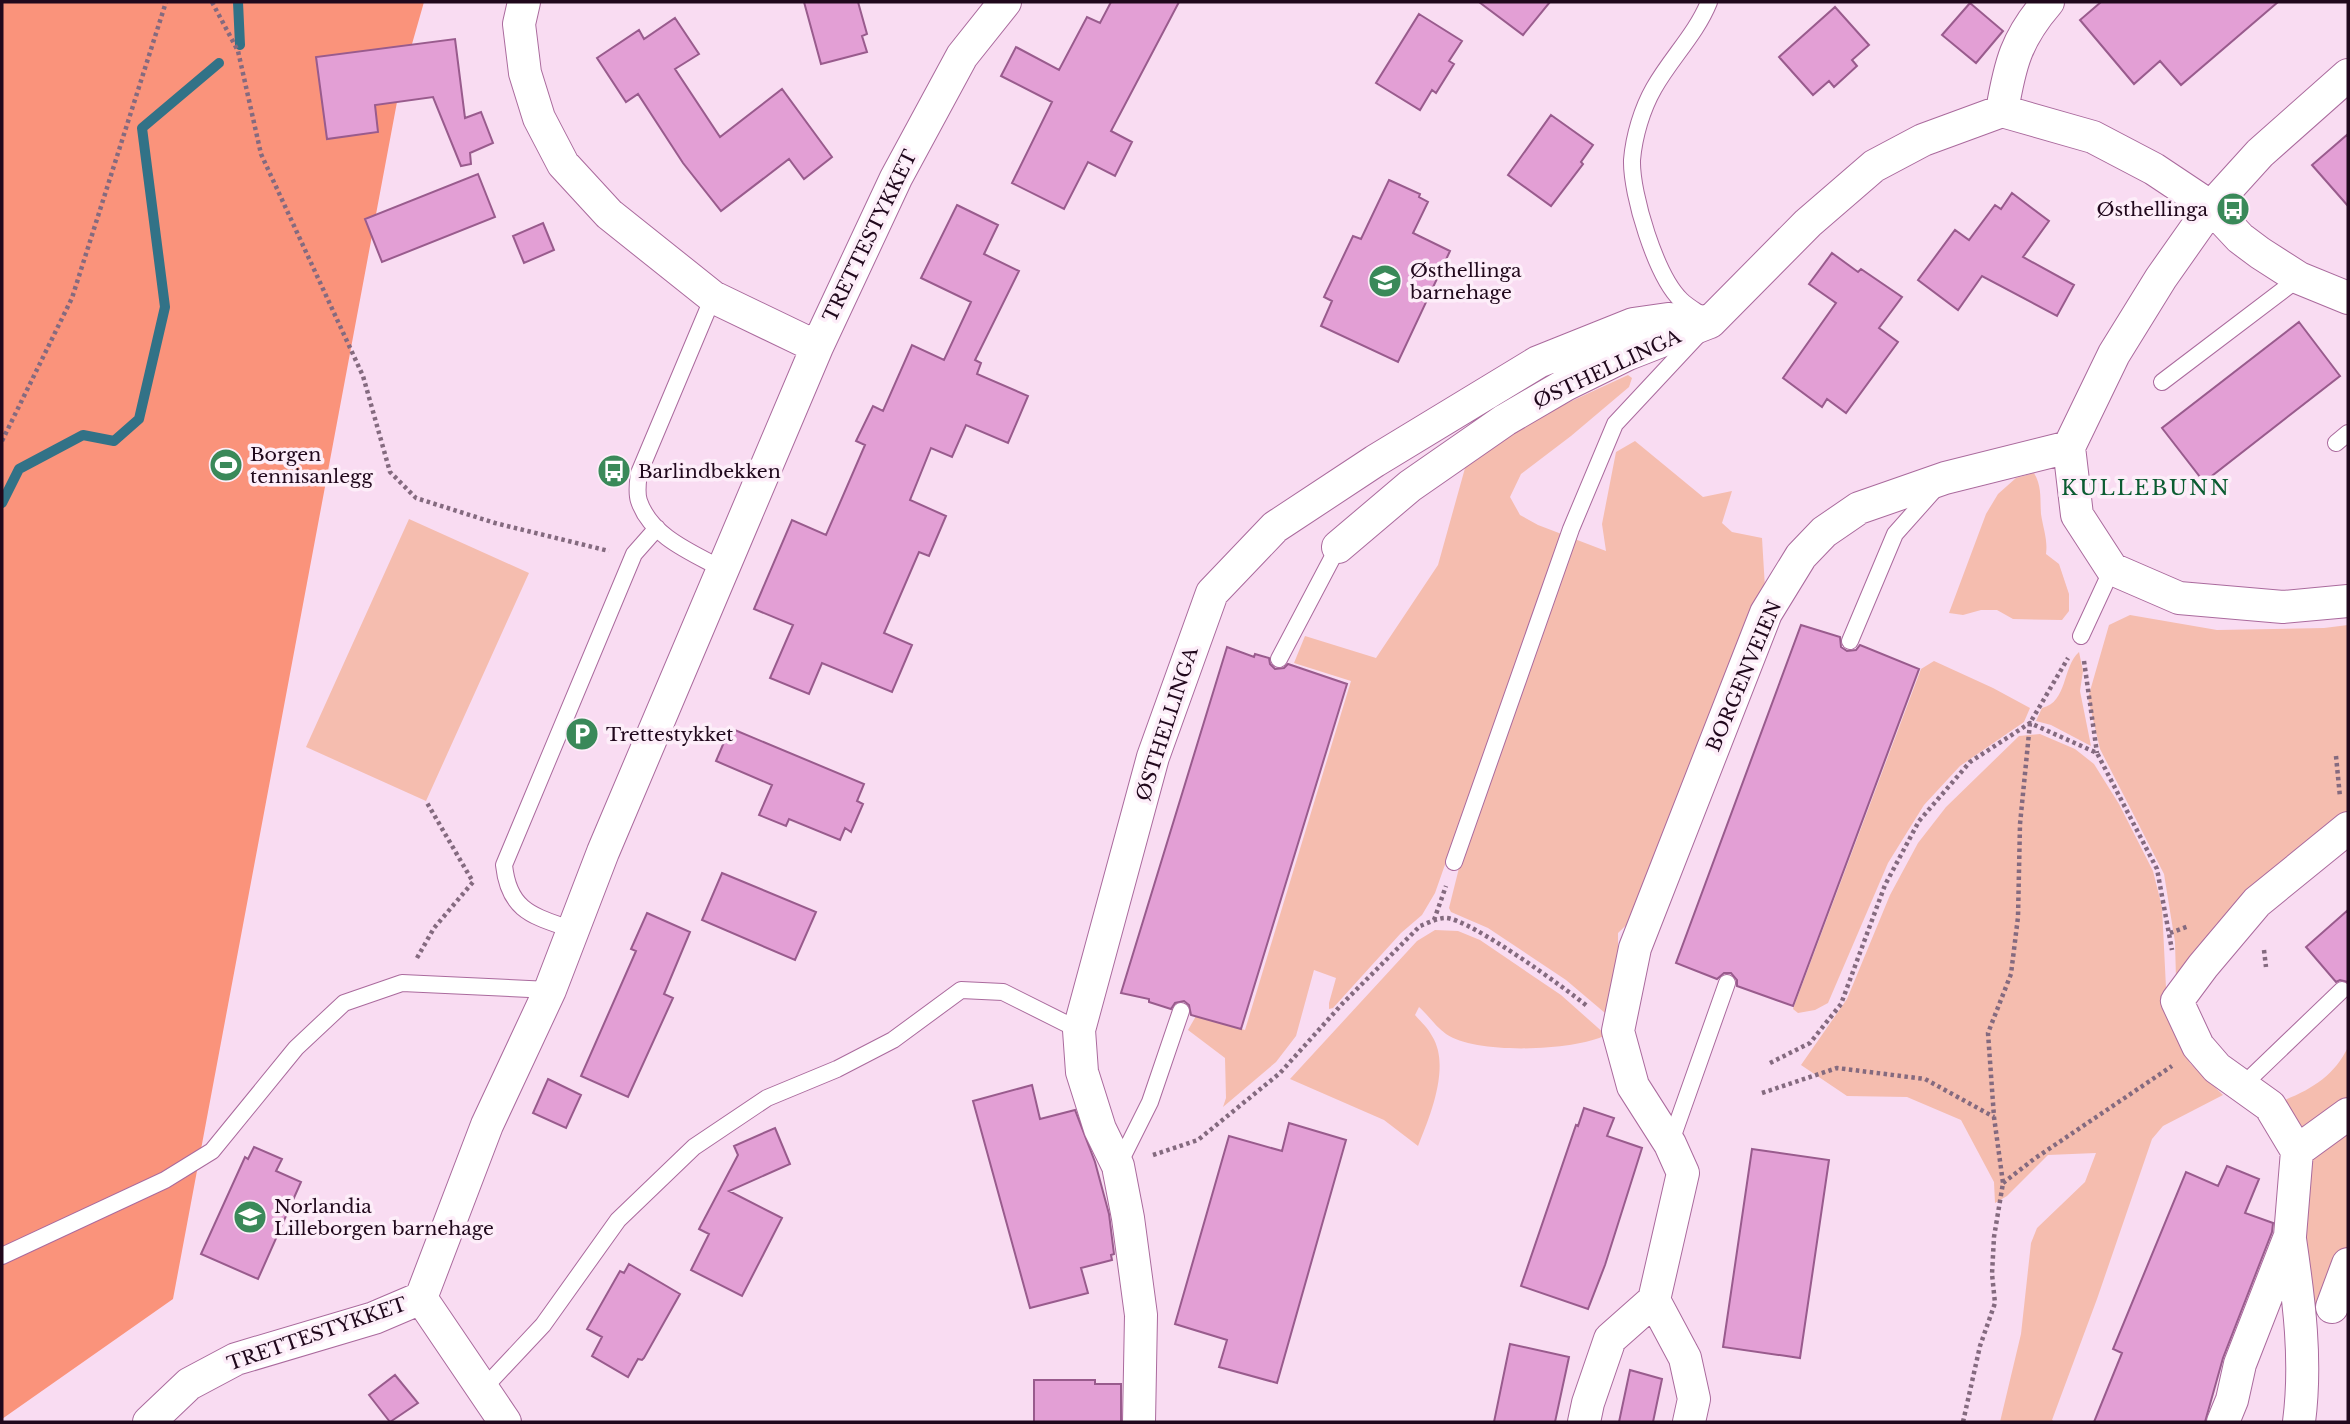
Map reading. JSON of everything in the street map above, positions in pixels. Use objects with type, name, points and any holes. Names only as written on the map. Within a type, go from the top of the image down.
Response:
[{"type":"street","points":[[524,2],[519,23],[525,73],[539,118],[563,164],[609,214],[713,297],[817,347]]},
{"type":"street","name":"TRETTESTYKKET","points":[[149,1422],[188,1384],[236,1359],[374,1318],[421,1298],[488,1125],[550,990],[663,710],[817,347],[909,154],[962,56],[1005,2]]},
{"type":"street","points":[[2048,2],[2033,19],[2014,52],[2001,111],[2093,137],[2154,169],[2211,206],[2240,238],[2300,278],[2348,298]]},
{"type":"street","points":[[2348,75],[2260,153],[2211,206],[2161,278],[2114,354],[2070,447],[2077,515],[2112,569],[2179,598],[2283,607],[2348,601]]},
{"type":"street","name":"ØSTHELLINGA","points":[[1338,548],[1410,486],[1505,420],[1565,385],[1628,354],[1710,322],[1808,223],[1874,166],[1923,140],[2001,111]]},
{"type":"street","name":"ØSTHELLINGA","points":[[1139,1422],[1141,1315],[1118,1166],[1100,1129],[1082,1072],[1079,1030],[1153,757],[1212,593],[1275,527],[1375,461],[1538,362],[1633,324],[1668,319],[1710,322]]},
{"type":"street","name":"BORGENVEIEN","points":[[1654,1300],[1683,1173],[1670,1144],[1633,1086],[1618,1031],[1635,948],[1766,612],[1801,556],[1824,532],[1859,508],[1945,478],[2070,447]]},
{"type":"street","points":[[2299,1422],[2303,1391],[2301,1316],[2290,1236],[2297,1151],[2270,1106],[2217,1068],[2198,1046],[2177,1002],[2203,966],[2257,902],[2348,828]]},
{"type":"street","points":[[2297,1151],[2348,1114]]},
{"type":"street","points":[[2223,1422],[2232,1400],[2240,1364],[2290,1236]]},
{"type":"street","points":[[2332,1307],[2348,1264]]},
{"type":"street","name":"TRETTESTYKKET","points":[[421,1298],[505,1422]]},
{"type":"street","points":[[1584,1422],[1610,1339],[1654,1300],[1685,1359],[1693,1399],[1689,1422]]},
{"type":"lane","points":[[1709,2],[1702,18],[1654,88],[1642,114],[1632,162],[1643,219],[1664,278],[1681,300],[1710,322]]},
{"type":"lane","points":[[2162,382],[2300,278]]},
{"type":"lane","points":[[713,297],[639,473],[637,498],[646,516],[665,537],[724,570]]},
{"type":"lane","name":"ØSTHELLINGA","points":[[1454,862],[1571,528],[1615,424],[1710,322]]},
{"type":"lane","points":[[1850,641],[1895,534],[1945,478]]},
{"type":"lane","points":[[573,930],[522,909],[507,886],[504,865],[634,554],[657,528]]},
{"type":"lane","points":[[1279,659],[1338,548]]},
{"type":"lane","points":[[2081,636],[2112,569]]},
{"type":"lane","points":[[2,1256],[166,1181],[212,1151],[296,1048],[344,1003],[402,983],[550,990]]},
{"type":"lane","points":[[1670,1144],[1727,983]]},
{"type":"lane","points":[[482,1390],[543,1325],[618,1220],[694,1147],[767,1098],[838,1069],[893,1040],[961,990],[1003,992],[1079,1030]]},
{"type":"lane","points":[[2242,1086],[2342,990]]},
{"type":"lane","points":[[1118,1166],[1150,1102],[1181,1011]]},
{"type":"path","points":[[2,441],[72,298],[166,2]]},
{"type":"path","points":[[212,2],[237,51],[261,154],[363,376],[390,472],[416,498],[495,523],[603,551],[634,554]]},
{"type":"path","points":[[1963,1422],[1980,1346],[1995,1303],[1992,1275],[1994,1237],[2003,1184],[1994,1117],[1988,1033],[2011,974],[2018,916],[2020,824],[2030,723],[2081,636]]},
{"type":"path","points":[[2081,636],[2096,753],[2157,869],[2170,933],[2177,1002]]},
{"type":"path","points":[[2030,723],[2096,753]]},
{"type":"path","points":[[1770,1063],[1810,1043],[1841,1004],[1885,885],[1919,821],[1970,762],[2030,723]]},
{"type":"path","points":[[402,983],[435,928],[473,882],[426,801]]},
{"type":"path","points":[[1434,920],[1454,862]]},
{"type":"path","points":[[1118,1166],[1198,1140],[1280,1073],[1343,1003],[1420,926],[1434,920],[1447,918],[1475,930],[1564,987],[1618,1031]]},
{"type":"path","points":[[2003,1184],[2034,1159],[2167,1070],[2198,1046]]},
{"type":"path","points":[[1762,1093],[1837,1068],[1925,1079],[1994,1117]]},
{"type":"shaded area","points":[[2,2],[424,2],[400,86],[173,1299],[2,1419]]},
{"type":"shaded area","points":[[1628,375],[1632,378],[1629,387],[1521,474],[1510,497],[1520,515],[1538,525],[1606,551],[1602,524],[1616,452],[1635,441],[1703,497],[1732,491],[1722,523],[1732,532],[1762,538],[1765,588],[1643,909],[1618,933],[1618,961],[1610,1009],[1605,1013],[1566,980],[1488,928],[1451,912],[1449,908],[1460,864],[1447,859],[1435,893],[1422,915],[1401,933],[1333,1008],[1329,1009],[1329,1003],[1336,978],[1314,970],[1296,1036],[1276,1062],[1223,1107],[1226,1098],[1225,1058],[1188,1030],[1196,1016],[1245,1030],[1351,681],[1294,663],[1305,636],[1376,658],[1438,565],[1467,461],[1537,417]]},
{"type":"shaded area","points":[[2034,473],[2039,488],[2046,554],[2059,564],[2069,594],[2069,611],[2062,620],[2013,619],[1997,610],[1981,610],[1963,615],[1949,613],[1986,514],[1998,494],[2016,478]]},
{"type":"shaded area","points":[[409,519],[529,573],[426,801],[306,747]]},
{"type":"shaded area","points":[[2130,615],[2217,630],[2348,625],[2348,821],[2176,979],[2175,942],[2164,874],[2100,749],[2088,698],[2109,625]]},
{"type":"shaded area","points":[[2079,652],[2083,671],[2080,691],[2091,746],[2051,725],[2036,721],[2042,708],[2056,699],[2061,692],[2070,666]]},
{"type":"shaded area","points":[[1934,661],[2030,708],[2024,722],[1960,766],[1924,805],[1888,863],[1828,1003],[1815,1010],[1798,1013],[1793,1009],[1921,669]]},
{"type":"shaded area","points":[[2040,734],[2075,749],[2094,764],[2119,804],[2153,871],[2162,907],[2167,1008],[2190,1063],[2223,1095],[2163,1126],[2152,1139],[2052,1420],[2055,1422],[2000,1422],[2021,1334],[2031,1243],[2037,1228],[2085,1182],[2096,1153],[2048,1155],[2007,1196],[1995,1203],[1994,1182],[1961,1120],[1907,1097],[1847,1096],[1801,1065],[1847,999],[1890,895],[1918,843],[1946,807],[2019,736]]},
{"type":"shaded area","points":[[1435,930],[1458,931],[1480,940],[1561,995],[1606,1035],[1572,1045],[1549,1047],[1501,1048],[1479,1045],[1460,1041],[1446,1034],[1419,1007],[1415,1015],[1432,1036],[1440,1062],[1437,1091],[1418,1146],[1384,1120],[1290,1079],[1417,941]]},
{"type":"shaded area","points":[[2348,1047],[2348,1103],[2312,1128],[2299,1128],[2282,1101],[2321,1080],[2336,1066]]},
{"type":"shaded area","points":[[2348,1126],[2348,1244],[2324,1302],[2310,1306],[2301,1255],[2304,1165]]},
{"type":"building","points":[[804,2],[858,2],[867,34],[862,36],[867,52],[821,64]]},
{"type":"building","points":[[1111,2],[1179,2],[1111,131],[1132,142],[1115,176],[1088,162],[1064,209],[1012,183],[1052,102],[1001,76],[1016,47],[1059,70],[1087,17],[1100,23]]},
{"type":"building","points":[[1479,2],[1550,2],[1523,35]]},
{"type":"building","points":[[2101,2],[2278,2],[2181,85],[2160,61],[2134,84],[2080,20]]},
{"type":"building","points":[[1970,3],[2003,31],[1976,63],[1942,35]]},
{"type":"building","points":[[1835,7],[1869,45],[1852,60],[1857,66],[1834,87],[1829,81],[1813,95],[1779,57]]},
{"type":"building","points":[[1419,14],[1462,41],[1449,61],[1454,64],[1436,93],[1432,90],[1420,110],[1376,83]]},
{"type":"building","points":[[675,18],[699,54],[675,69],[720,137],[782,89],[832,157],[804,179],[789,159],[721,211],[683,163],[638,94],[626,102],[597,58],[639,30],[644,39]]},
{"type":"building","points":[[455,39],[465,118],[481,112],[493,143],[470,153],[471,164],[461,166],[433,97],[375,105],[378,132],[327,139],[316,57]]},
{"type":"building","points":[[1551,115],[1593,145],[1581,162],[1583,164],[1551,206],[1508,175]]},
{"type":"building","points":[[2348,134],[2348,206],[2312,165]]},
{"type":"building","points":[[478,174],[495,217],[382,262],[365,219]]},
{"type":"building","points":[[1389,180],[1420,194],[1419,197],[1428,202],[1413,233],[1450,251],[1398,362],[1321,326],[1332,301],[1324,297],[1353,236],[1361,239]]},
{"type":"building","points":[[2012,193],[2049,221],[2023,257],[2074,285],[2057,316],[1982,276],[1958,310],[1918,280],[1955,230],[1969,240],[1995,205],[2001,209]]},
{"type":"building","points":[[957,205],[998,225],[984,254],[1019,271],[975,360],[981,363],[977,374],[1028,396],[1008,443],[966,425],[952,457],[931,448],[910,500],[946,516],[929,556],[919,552],[884,633],[912,645],[892,692],[822,663],[809,694],[770,678],[793,625],[754,609],[792,520],[826,535],[865,445],[856,441],[873,406],[883,411],[912,345],[944,360],[971,302],[921,278]]},
{"type":"building","points":[[543,223],[554,250],[524,263],[513,236]]},
{"type":"building","points":[[1832,253],[1858,272],[1861,269],[1902,297],[1879,328],[1898,342],[1846,413],[1827,399],[1822,407],[1783,378],[1836,303],[1809,284]]},
{"type":"building","points":[[2299,322],[2340,376],[2204,482],[2162,428]]},
{"type":"building","points":[[1801,625],[1840,637],[1841,647],[1847,651],[1856,650],[1860,645],[1919,669],[1793,1006],[1737,986],[1737,980],[1731,973],[1724,973],[1717,979],[1676,963]]},
{"type":"building","points":[[1227,647],[1254,657],[1255,654],[1269,658],[1275,669],[1284,668],[1288,664],[1347,684],[1241,1029],[1191,1015],[1189,1005],[1184,1001],[1175,1003],[1171,1009],[1149,1002],[1149,999],[1121,993]]},
{"type":"building","points":[[730,728],[864,784],[857,801],[863,804],[851,832],[845,828],[840,840],[789,819],[786,826],[759,815],[772,785],[716,761]]},
{"type":"building","points":[[722,873],[816,912],[795,960],[702,920]]},
{"type":"building","points":[[2348,910],[2348,982],[2336,982],[2306,947]]},
{"type":"building","points":[[647,913],[690,932],[664,994],[673,998],[628,1097],[581,1076],[636,951],[631,949]]},
{"type":"building","points":[[548,1079],[581,1095],[566,1128],[533,1113]]},
{"type":"building","points":[[1032,1085],[1040,1119],[1075,1110],[1095,1162],[1109,1214],[1114,1254],[1111,1255],[1112,1260],[1081,1268],[1088,1293],[1030,1308],[973,1101]]},
{"type":"building","points":[[1584,1108],[1614,1118],[1607,1136],[1642,1148],[1605,1265],[1588,1309],[1521,1286]]},
{"type":"building","points":[[1289,1123],[1346,1140],[1277,1383],[1219,1367],[1227,1340],[1175,1324],[1229,1136],[1282,1151]]},
{"type":"building","points":[[775,1128],[790,1164],[729,1191],[782,1218],[742,1296],[691,1270],[709,1234],[699,1229],[738,1155],[734,1146]]},
{"type":"building","points":[[254,1147],[282,1159],[276,1171],[301,1182],[258,1279],[201,1254],[245,1157],[248,1159]]},
{"type":"building","points":[[1752,1149],[1829,1160],[1800,1358],[1723,1347]]},
{"type":"building","points":[[2227,1166],[2259,1179],[2245,1213],[2273,1223],[2272,1232],[2223,1358],[2205,1422],[2094,1422],[2122,1353],[2113,1349],[2186,1172],[2218,1186]]},
{"type":"building","points":[[629,1264],[680,1294],[644,1358],[638,1359],[628,1377],[592,1356],[602,1337],[587,1329],[620,1271],[624,1273]]},
{"type":"building","points":[[1510,1344],[1569,1357],[1555,1422],[1494,1422]]},
{"type":"building","points":[[1630,1370],[1662,1379],[1653,1422],[1619,1422]]},
{"type":"building","points":[[395,1375],[418,1403],[390,1422],[369,1395]]},
{"type":"building","points":[[1034,1380],[1095,1380],[1095,1384],[1121,1384],[1121,1422],[1034,1422]]},
{"type":"waterway","name":"Barlindbekken","points":[[238,2],[240,45]]},
{"type":"waterway","name":"Barlindbekken","points":[[2,503],[19,469],[83,435],[114,441],[139,419],[165,307],[142,128],[219,63]]},
{"type":"place","name":"Østhellinga","points":[[2233,209]]},
{"type":"place","name":"Østhellinga barnehage","points":[[1385,281]]},
{"type":"place","name":"Borgen tennisanlegg","points":[[226,465]]},
{"type":"place","name":"Barlindbekken","points":[[614,471]]},
{"type":"place","name":"Trettestykket","points":[[582,734]]},
{"type":"place","name":"Norlandia Lilleborgen barnehage","points":[[250,1217]]},
{"type":"district","name":"KULLEBUNN","points":[[2146,488]]}]
